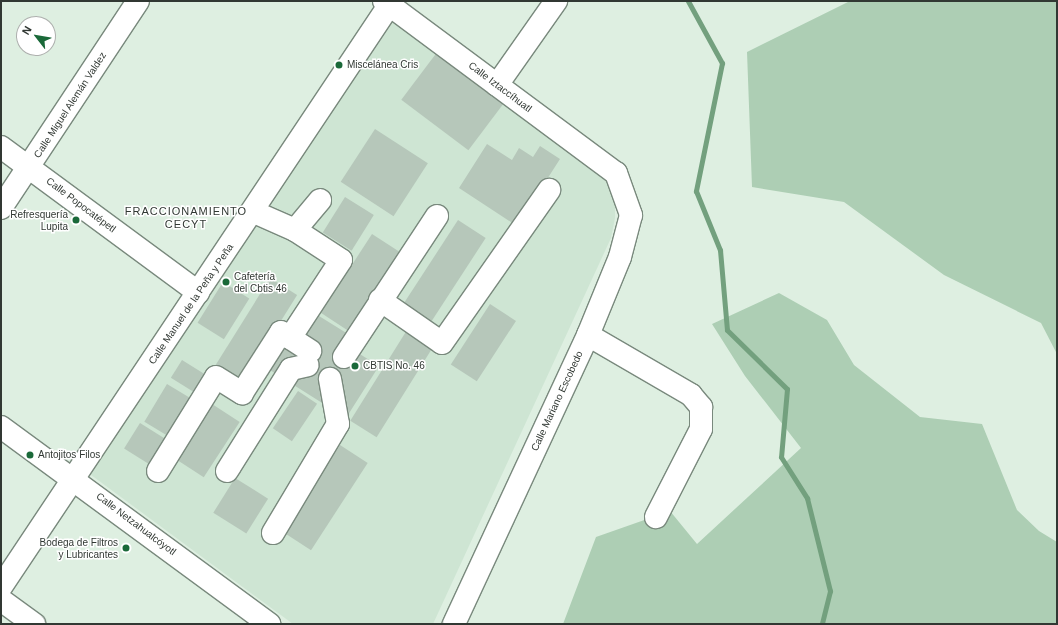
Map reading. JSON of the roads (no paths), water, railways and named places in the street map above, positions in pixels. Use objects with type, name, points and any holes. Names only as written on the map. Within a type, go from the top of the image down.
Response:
[{"type":"street","name":"Calle Miguel Alemán Valdez","points":[[1,208],[138,1]]},
{"type":"street","points":[[497,85],[556,1]]},
{"type":"street","name":"Calle Iztaccíhuatl","points":[[389,2],[497,85],[616,173]]},
{"type":"street","name":"Calle Manuel de la Peña y Peña","points":[[1,587],[198,292],[254,212],[389,2]]},
{"type":"street","name":"Calle Popocatépetl","points":[[1,147],[29,166],[198,292]]},
{"type":"street","name":"Calle Mariano Escobedo","points":[[454,624],[588,335],[620,257],[631,215],[616,173]]},
{"type":"street","points":[[380,300],[442,343],[549,190]]},
{"type":"street","points":[[295,230],[320,200]]},
{"type":"street","points":[[254,212],[295,230],[341,260],[290,338]]},
{"type":"street","points":[[158,471],[216,377],[242,393],[281,332],[290,338],[309,358],[316,377],[330,379],[342,370],[344,356],[437,216]]},
{"type":"street","points":[[588,335],[691,394],[701,407],[701,429],[656,517]]},
{"type":"street","points":[[227,471],[291,369],[309,358],[322,343],[336,345],[344,356]]},
{"type":"street","points":[[274,533],[338,424],[330,379]]},
{"type":"street","name":"Calle Netzahualcóyotl","points":[[1,427],[75,478],[269,624]]},
{"type":"street","points":[[1,600],[34,624]]},
{"type":"waterway","points":[[688,1],[722,63],[696,191],[720,250],[727,330],[787,389],[781,457],[807,498],[830,591],[822,624]]},
{"type":"place","name":"Miscelánea Cris","points":[[339,65]]},
{"type":"place","name":"Refresquería Lupita","points":[[76,220]]},
{"type":"place","name":"Cafetería del Cbtis 46","points":[[226,282]]},
{"type":"place","name":"CBTIS No. 46","points":[[355,366]]},
{"type":"place","name":"Antojitos Filos","points":[[30,455]]},
{"type":"place","name":"Bodega de Filtros y Lubricantes","points":[[126,548]]},
{"type":"district","name":"FRACCIONAMIENTO CECYT","points":[[186,218]]}]
